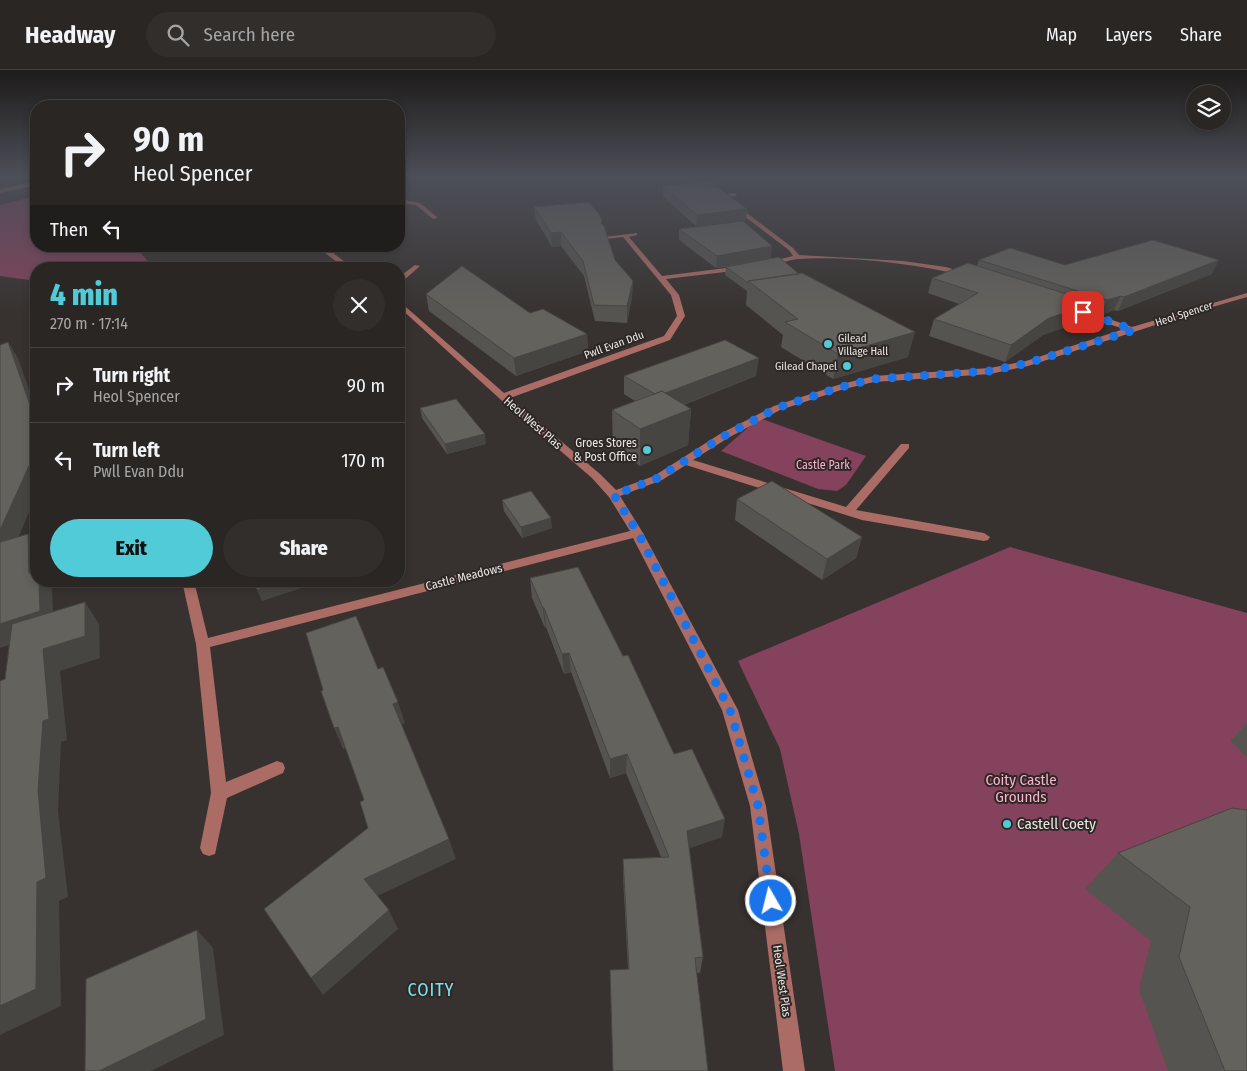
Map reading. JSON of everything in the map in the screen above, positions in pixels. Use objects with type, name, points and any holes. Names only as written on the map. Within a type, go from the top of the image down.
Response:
[{"type":"street","points":[[756,223],[791,249],[797,257]]},
{"type":"street","points":[[606,237],[635,234]]},
{"type":"street","name":"Pwll Evan Ddu","points":[[503,397],[667,338],[682,316],[675,295],[624,235]]},
{"type":"street","points":[[327,252],[341,262]]},
{"type":"street","points":[[761,265],[797,257],[929,267],[976,277]]},
{"type":"street","points":[[405,276],[417,266]]},
{"type":"street","points":[[660,278],[752,266]]},
{"type":"street","name":"Heol Spencer","points":[[614,495],[658,478],[724,436],[777,408],[841,387],[874,379],[990,371],[1028,363],[1199,308],[1247,295]]},
{"type":"street","points":[[1066,307],[1134,330]]},
{"type":"street","name":"Heol West Plas","points":[[405,308],[503,397],[596,476],[614,495],[638,533],[730,710],[758,806],[794,1071]]},
{"type":"street","points":[[848,512],[905,446]]},
{"type":"street","points":[[685,461],[866,517],[984,537]]},
{"type":"street","name":"Castle Meadows","points":[[203,644],[638,533]]},
{"type":"street","points":[[189,587],[203,644],[219,793],[208,848]]},
{"type":"street","points":[[219,793],[277,768]]},
{"type":"green space","points":[[0,223],[30,223],[30,252],[140,252],[148,262],[30,262],[30,280],[0,276]]},
{"type":"green space","name":"Castle Park","points":[[759,418],[866,456],[846,485],[837,491],[818,489],[721,451]]},
{"type":"green space","name":"Coity Castle Grounds","points":[[1010,547],[1247,613],[1247,1071],[835,1071],[799,834],[780,749],[738,661]]},
{"type":"building","points":[[544,223],[601,223],[604,226],[615,260],[633,281],[627,306],[594,305],[583,261],[561,232],[551,233]]},
{"type":"building","points":[[745,223],[772,246],[717,256],[679,229]]},
{"type":"building","points":[[1153,240],[1219,260],[1124,297],[1121,296],[1107,300],[979,260],[1010,248],[1065,265]]},
{"type":"building","points":[[779,257],[799,274],[748,281],[748,283],[726,267]]},
{"type":"building","points":[[968,263],[1095,303],[1049,318],[1011,345],[934,319],[978,293],[932,278]]},
{"type":"building","points":[[462,266],[530,313],[543,309],[587,334],[514,358],[426,294]]},
{"type":"building","points":[[802,273],[915,332],[838,354],[785,322],[798,319],[748,281]]},
{"type":"building","points":[[725,340],[759,358],[665,393],[662,391],[655,394],[624,376]]},
{"type":"building","points":[[8,342],[30,405],[30,464],[0,530],[0,345]]},
{"type":"building","points":[[662,391],[691,409],[640,429],[612,410]]},
{"type":"building","points":[[456,399],[485,434],[445,444],[420,408]]},
{"type":"building","points":[[772,481],[862,537],[827,559],[737,499]]},
{"type":"building","points":[[531,491],[551,518],[521,527],[502,500]]},
{"type":"building","points":[[28,534],[30,587],[39,587],[40,611],[0,624],[0,542]]},
{"type":"building","points":[[578,567],[623,656],[628,655],[674,754],[692,749],[725,819],[687,831],[703,957],[695,958],[708,1071],[613,1071],[610,970],[629,969],[623,859],[669,857],[627,754],[610,759],[569,653],[562,654],[530,578]]},
{"type":"building","points":[[85,602],[85,636],[43,649],[49,719],[43,721],[38,790],[46,878],[37,882],[36,989],[0,1006],[0,681],[5,679],[12,624]]},
{"type":"building","points":[[356,616],[378,669],[383,667],[398,702],[393,704],[449,839],[364,879],[389,910],[311,978],[264,909],[368,828],[360,802],[364,800],[338,727],[334,728],[321,691],[323,690],[306,633]]},
{"type":"building","points":[[1232,808],[1247,810],[1247,1071],[1225,1071],[1179,957],[1190,907],[1118,853]]},
{"type":"building","points":[[197,930],[206,1019],[99,1071],[85,1071],[86,979]]},
{"type":"place","name":"Gilead Village Hall","points":[[828,344]]},
{"type":"place","name":"Gilead Chapel","points":[[847,366]]},
{"type":"place","name":"Groes Stores & Post Office","points":[[647,450]]},
{"type":"place","name":"Castell Coety","points":[[1007,824]]},
{"type":"district","name":"COITY","points":[[431,990]]},
{"type":"route","points":[[771,901],[758,806],[730,710],[638,533],[614,495],[658,478],[724,436],[777,408],[841,387],[874,379],[990,371],[1028,363],[1134,330],[1083,312]]}]
